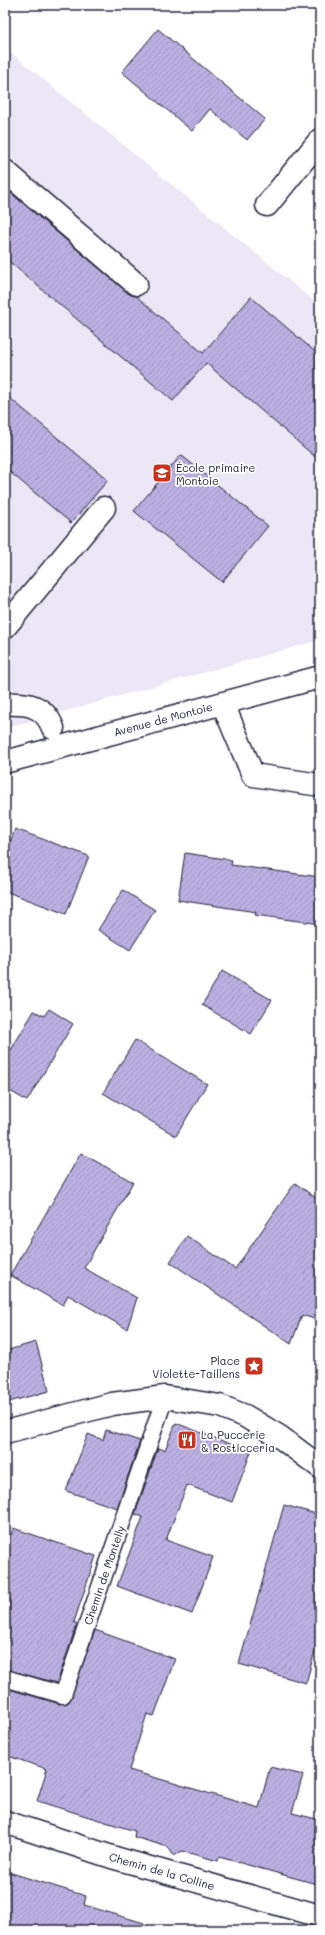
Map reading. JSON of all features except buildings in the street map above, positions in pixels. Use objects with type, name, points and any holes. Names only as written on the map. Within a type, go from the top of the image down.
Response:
[{"type":"street","points":[[267,205],[320,140]]},
{"type":"street","points":[[5,171],[136,284]]},
{"type":"street","points":[[5,627],[104,508]]},
{"type":"street","name":"Avenue de Montoie","points":[[5,762],[320,677]]},
{"type":"street","points":[[5,704],[20,703],[37,707],[49,717],[53,728]]},
{"type":"street","points":[[223,704],[253,775],[320,785]]},
{"type":"street","points":[[5,1432],[112,1404],[165,1397],[220,1406],[246,1416],[280,1437],[320,1467]]},
{"type":"street","name":"Chemin de la Colline","points":[[5,1822],[115,1858],[320,1916]]},
{"type":"lane","name":"Chemin de Montelly","points":[[5,1678],[63,1695],[165,1397]]},
{"type":"shaded area","name":"École primaire Montoie","points":[[5,48],[320,306],[320,640],[5,728]]},
{"type":"place","name":"École primaire Montoie","points":[[162,473]]},
{"type":"place","name":"Place Violette-Taillens","points":[[254,1366]]},
{"type":"place","name":"La Puccerie & Rosticceria","points":[[187,1440]]}]
